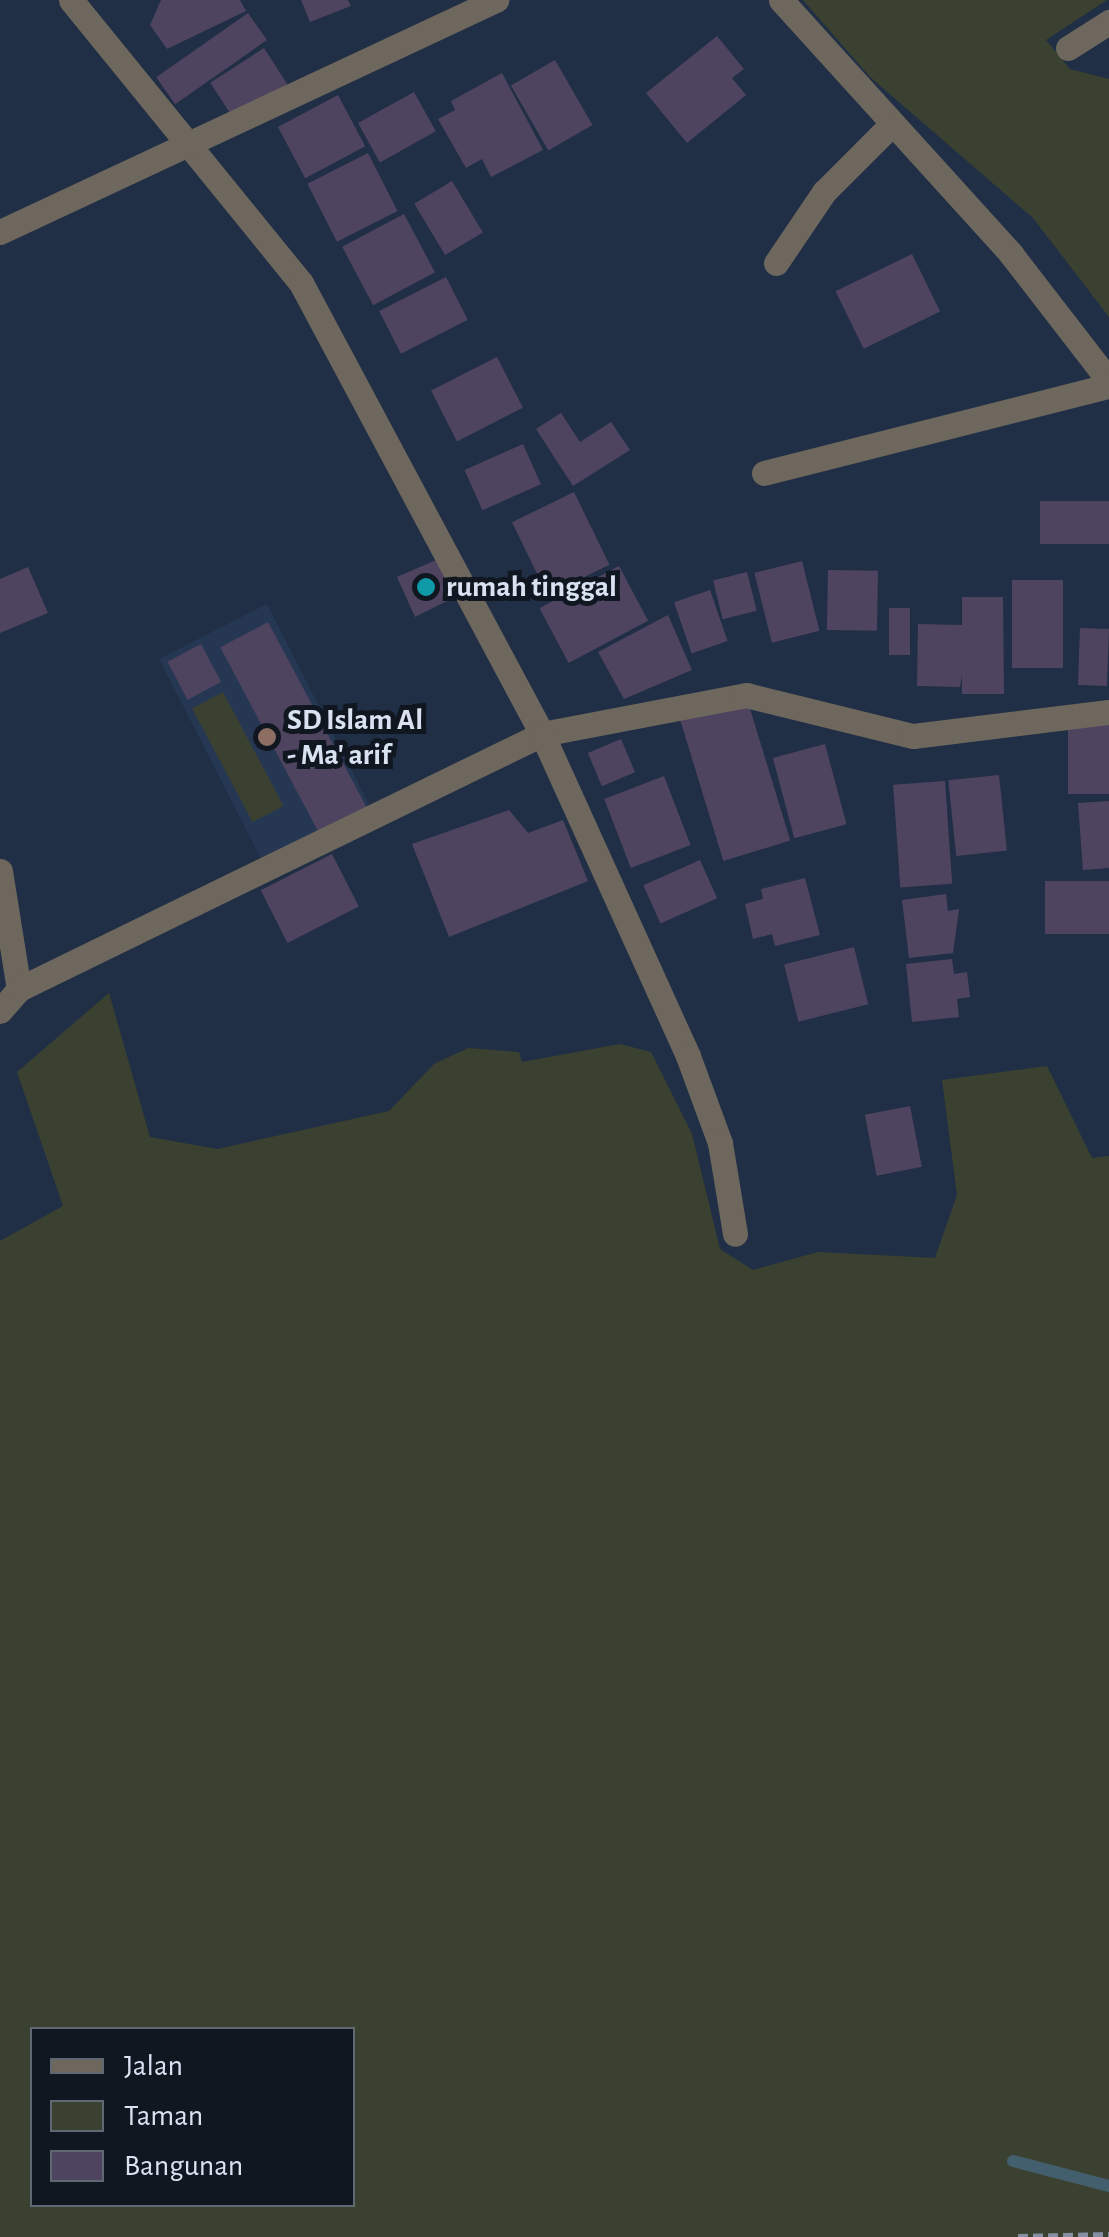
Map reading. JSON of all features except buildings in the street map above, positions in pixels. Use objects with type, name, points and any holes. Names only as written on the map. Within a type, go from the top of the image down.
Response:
[{"type":"street","points":[[71,0],[194,142],[301,283],[542,734],[688,1056],[720,1143],[735,1234]]},
{"type":"street","points":[[0,232],[496,0]]},
{"type":"street","points":[[764,473],[1109,383],[1011,254],[888,128],[780,0]]},
{"type":"street","points":[[1068,48],[1105,31]]},
{"type":"street","points":[[776,263],[824,192],[888,128]]},
{"type":"street","points":[[0,1011],[19,989],[542,734],[746,695],[913,736],[1109,712]]},
{"type":"street","points":[[0,871],[19,989]]},
{"type":"path","points":[[1018,2237],[1109,2234]]},
{"type":"shaded area","name":"SD Islam Al - Ma' arif","points":[[267,604],[374,814],[266,869],[159,659]]},
{"type":"green space","points":[[803,0],[1107,0],[1046,40],[1070,69],[1109,79],[1109,317],[1033,218],[870,77]]},
{"type":"green space","points":[[223,692],[284,806],[253,822],[192,708]]},
{"type":"green space","points":[[109,993],[150,1137],[217,1149],[389,1111],[434,1064],[468,1048],[519,1052],[522,1062],[620,1044],[651,1052],[692,1134],[720,1249],[753,1270],[818,1252],[935,1258],[957,1195],[942,1080],[1047,1066],[1092,1158],[1109,1156],[1109,2237],[0,2237],[0,1241],[63,1206],[17,1072]]},
{"type":"waterway","points":[[1013,2161],[1109,2186]]},
{"type":"place","name":"rumah tinggal","points":[[426,587]]},
{"type":"place","name":"SD Islam Al - Ma' arif","points":[[267,737]]}]
